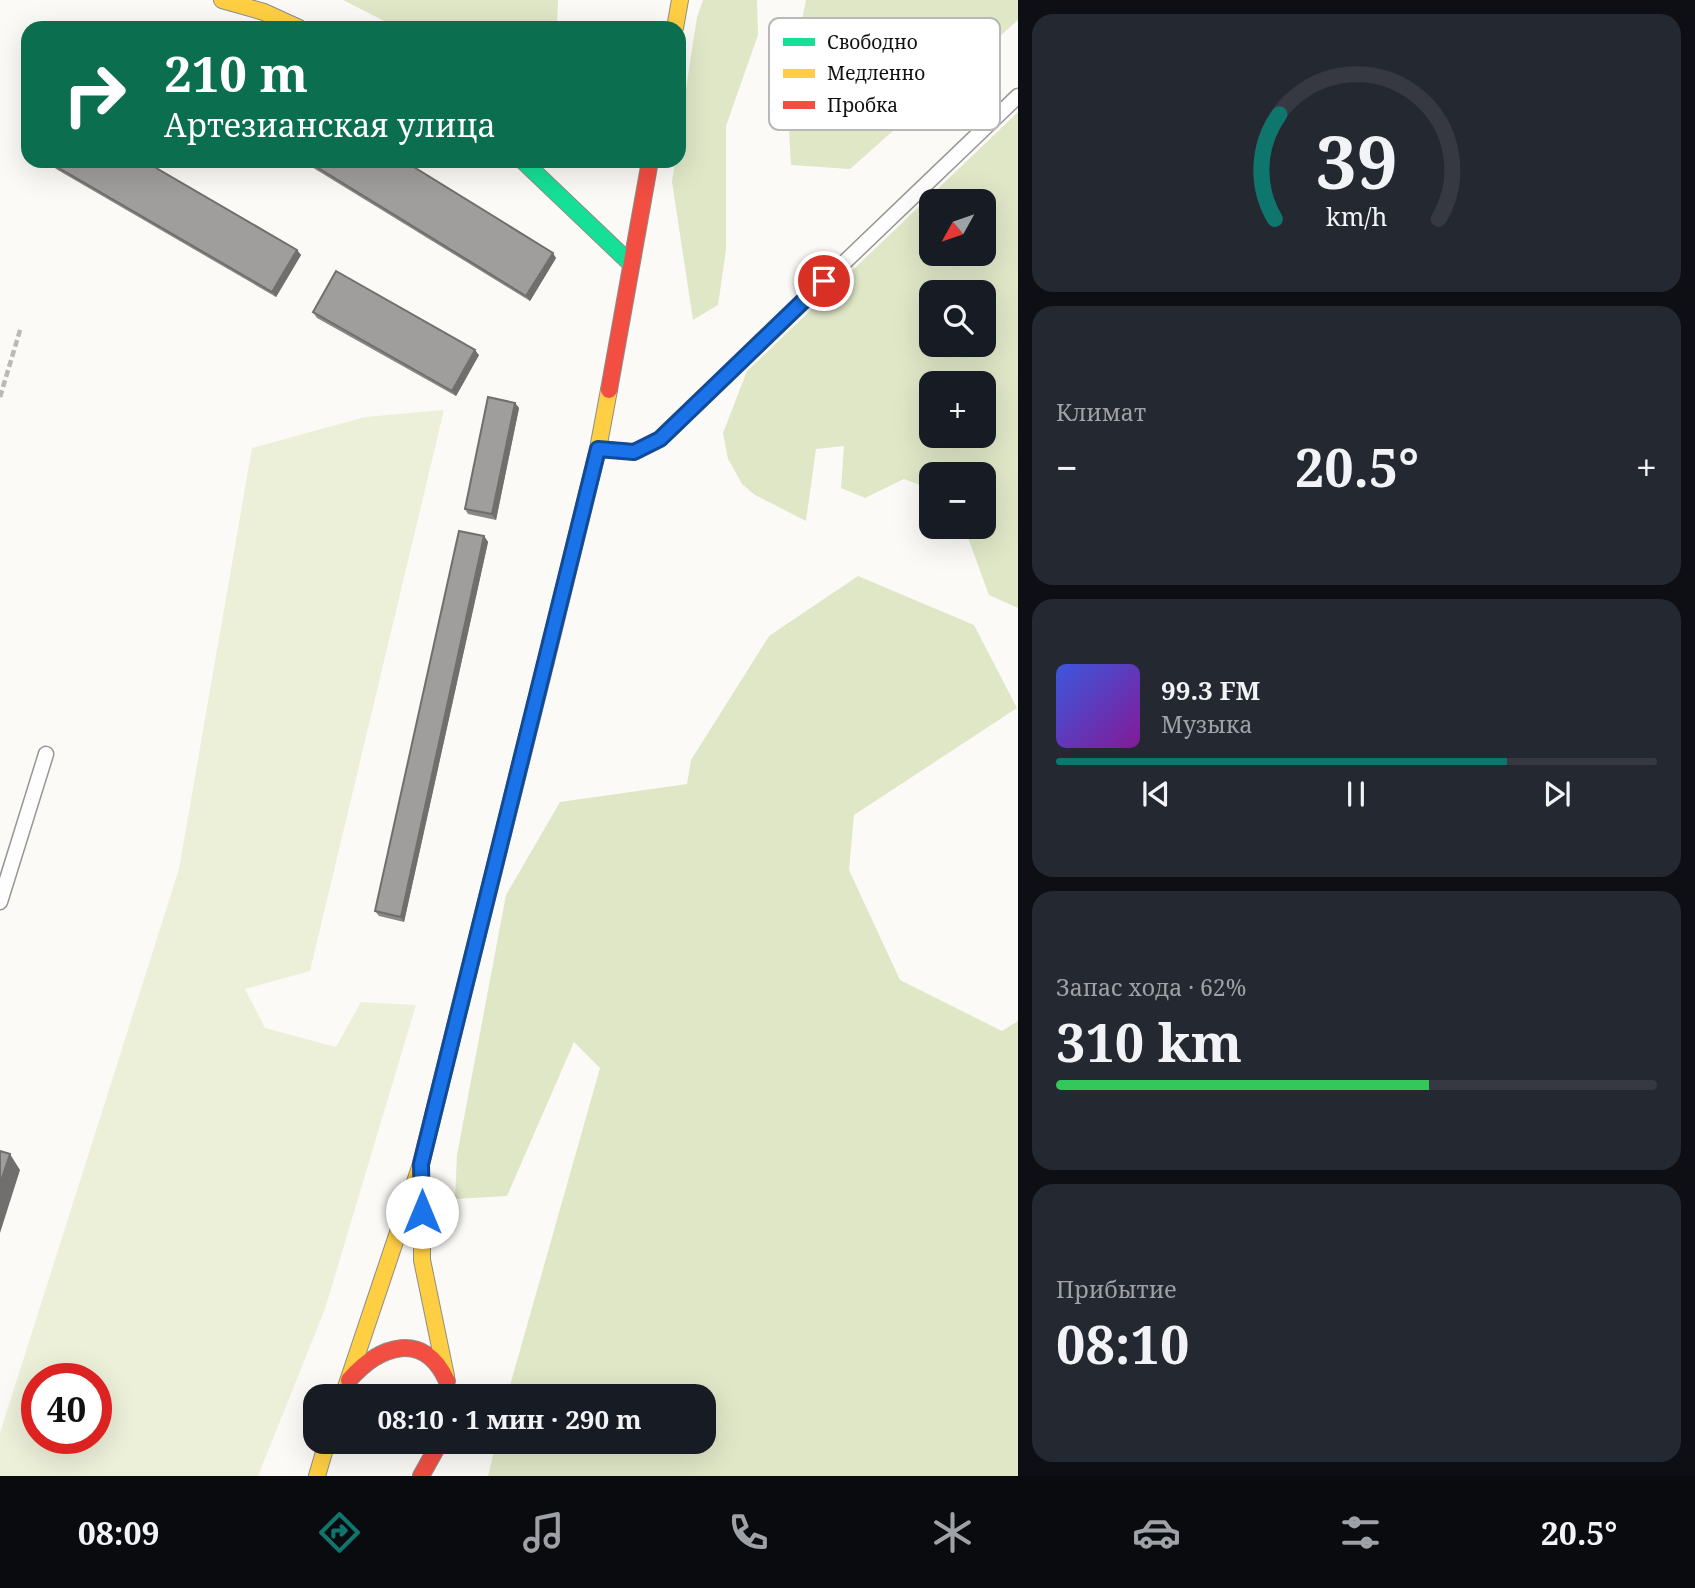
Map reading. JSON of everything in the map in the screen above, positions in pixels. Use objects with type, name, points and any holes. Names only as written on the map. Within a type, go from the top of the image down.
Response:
[{"type":"street","points":[[222,0],[264,12],[284,21]]},
{"type":"street","points":[[676,21],[680,0]]},
{"type":"street","points":[[530,168],[631,264]]},
{"type":"street","points":[[348,1384],[421,1164],[598,449],[649,168]]},
{"type":"street","points":[[421,1164],[422,1260],[431,1315],[447,1384]]},
{"type":"street","points":[[350,1384],[370,1357],[399,1347],[425,1353],[446,1376]]},
{"type":"street","points":[[317,1476],[323,1454]]},
{"type":"street","points":[[421,1476],[433,1454]]},
{"type":"lane","points":[[1000,113],[1018,96]]},
{"type":"lane","points":[[598,449],[634,452],[660,439],[983,130]]},
{"type":"lane","points":[[0,902],[46,754]]},
{"type":"path","points":[[0,397],[21,327]]},
{"type":"green space","points":[[343,0],[558,0],[557,21],[384,21]]},
{"type":"green space","points":[[703,0],[757,0],[758,35],[726,126],[726,250],[718,305],[693,320],[672,182],[674,168],[686,168],[686,88],[697,17]]},
{"type":"green space","points":[[806,0],[1018,0],[1018,20],[1000,36],[1000,18],[802,18]]},
{"type":"green space","points":[[1018,112],[1018,608],[989,595],[968,539],[996,539],[996,462],[919,462],[919,485],[904,479],[865,498],[841,488],[844,446],[816,449],[806,521],[755,495],[742,484],[728,459],[723,433],[747,371],[919,207],[919,266],[996,266],[996,189],[937,189]]},
{"type":"green space","points":[[789,130],[894,130],[850,169],[791,165]]},
{"type":"green space","points":[[444,410],[310,971],[245,989],[265,1028],[336,1047],[361,1002],[416,1005],[325,1309],[258,1476],[0,1476],[0,1433],[21,1367],[21,1454],[112,1454],[112,1363],[22,1363],[179,869],[252,448],[365,417]]},
{"type":"green space","points":[[858,576],[974,625],[1017,708],[854,815],[849,870],[900,980],[1002,1031],[1018,1021],[1018,1476],[488,1476],[493,1454],[716,1454],[716,1384],[510,1384],[600,1068],[574,1042],[507,1196],[455,1199],[457,1155],[506,895],[560,802],[687,784],[691,760],[769,636]]},
{"type":"building","points":[[59,168],[156,168],[297,250],[272,292]]},
{"type":"building","points":[[318,168],[415,168],[553,253],[526,296]]},
{"type":"building","points":[[336,271],[475,350],[452,391],[313,312]]},
{"type":"building","points":[[488,397],[515,403],[492,514],[465,509]]},
{"type":"building","points":[[459,531],[484,536],[401,917],[375,911]]},
{"type":"building","points":[[0,1151],[10,1154],[0,1184]]},
{"type":"traffic: fast","points":[[530,168],[631,264]]},
{"type":"traffic: fast","points":[[478,934],[546,661]]},
{"type":"traffic: slow","points":[[222,0],[264,12],[284,21]]},
{"type":"traffic: slow","points":[[676,21],[680,0]]},
{"type":"traffic: slow","points":[[546,661],[598,449],[609,390]]},
{"type":"traffic: slow","points":[[347,1384],[421,1164],[478,934]]},
{"type":"traffic: slow","points":[[422,1196],[422,1260],[446,1376]]},
{"type":"traffic: slow","points":[[317,1476],[323,1454]]},
{"type":"traffic: jam","points":[[609,390],[649,168]]},
{"type":"traffic: jam","points":[[349,1380],[374,1358],[401,1348],[426,1354],[447,1381]]},
{"type":"traffic: jam","points":[[421,1476],[433,1454]]},
{"type":"route","points":[[422,1212],[421,1164],[598,449],[634,452],[660,439],[824,281]]}]
